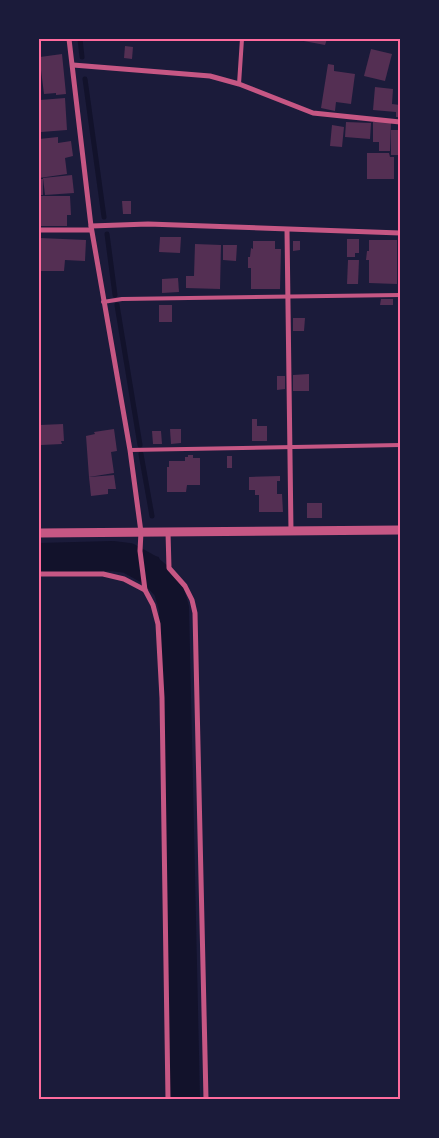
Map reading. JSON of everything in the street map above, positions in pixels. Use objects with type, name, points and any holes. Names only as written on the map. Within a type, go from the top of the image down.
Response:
[{"type":"street","points":[[70,39],[91,228],[130,450],[141,532],[140,551],[145,590],[153,604],[158,624],[162,698],[168,1099]]},
{"type":"street","points":[[73,65],[210,76],[238,84],[312,113],[400,122]]},
{"type":"street","points":[[39,230],[148,224],[400,233]]},
{"type":"street","points":[[287,230],[291,531]]},
{"type":"street","points":[[39,533],[400,530]]},
{"type":"street","points":[[168,532],[169,568],[185,586],[192,600],[195,613],[206,1099]]},
{"type":"street","points":[[39,574],[103,574],[124,579],[145,590]]},
{"type":"lane","points":[[238,84],[242,39]]},
{"type":"lane","points":[[103,302],[122,299],[400,295]]},
{"type":"lane","points":[[130,450],[400,445]]},
{"type":"building","points":[[293,39],[327,39],[325,45]]},
{"type":"building","points":[[125,46],[133,47],[132,59],[124,58]]},
{"type":"building","points":[[371,49],[392,54],[385,81],[364,76]]},
{"type":"building","points":[[62,54],[66,94],[44,94],[41,70],[39,70],[40,57]]},
{"type":"building","points":[[328,64],[334,65],[334,71],[355,74],[351,104],[336,102],[335,111],[321,108]]},
{"type":"building","points":[[375,87],[393,89],[392,104],[400,105],[400,117],[396,117],[396,112],[373,110]]},
{"type":"building","points":[[65,98],[67,130],[41,132],[40,100]]},
{"type":"building","points":[[346,122],[371,123],[370,139],[345,137]]},
{"type":"building","points":[[373,122],[391,122],[390,151],[379,151],[379,142],[373,142]]},
{"type":"building","points":[[332,125],[344,127],[342,147],[330,146]]},
{"type":"building","points":[[391,130],[400,130],[400,155],[391,155]]},
{"type":"building","points":[[58,137],[58,143],[71,141],[73,156],[65,158],[67,174],[39,178],[39,139]]},
{"type":"building","points":[[367,153],[389,153],[390,157],[394,157],[394,179],[367,179]]},
{"type":"building","points":[[72,175],[74,193],[45,195],[43,178]]},
{"type":"building","points":[[39,179],[43,179],[43,195],[39,195]]},
{"type":"building","points":[[39,196],[70,196],[71,215],[67,215],[67,226],[39,226]]},
{"type":"building","points":[[122,201],[131,201],[131,214],[123,214]]},
{"type":"building","points":[[160,237],[181,237],[180,253],[159,252]]},
{"type":"building","points":[[40,238],[86,240],[85,261],[65,260],[64,271],[39,271]]},
{"type":"building","points":[[347,239],[359,239],[359,253],[355,253],[355,257],[347,257]]},
{"type":"building","points":[[369,240],[397,240],[397,284],[369,283],[369,260],[366,260],[367,251],[369,251]]},
{"type":"building","points":[[253,241],[275,241],[275,249],[281,249],[280,289],[251,289],[251,268],[248,268],[248,257],[250,257],[251,248],[253,249]]},
{"type":"building","points":[[293,241],[300,241],[300,250],[293,251]]},
{"type":"building","points":[[195,244],[221,245],[220,289],[186,288],[186,276],[194,276]]},
{"type":"building","points":[[223,245],[237,245],[236,261],[223,260]]},
{"type":"building","points":[[348,260],[359,260],[358,284],[347,284]]},
{"type":"building","points":[[178,278],[179,292],[162,293],[162,279]]},
{"type":"building","points":[[381,299],[393,299],[393,305],[380,305]]},
{"type":"building","points":[[159,305],[172,305],[172,322],[159,322]]},
{"type":"building","points":[[293,318],[305,318],[304,331],[293,331]]},
{"type":"building","points":[[309,374],[309,391],[293,391],[293,375]]},
{"type":"building","points":[[277,376],[285,376],[285,389],[277,390]]},
{"type":"building","points":[[252,419],[257,419],[257,426],[267,426],[267,441],[252,441]]},
{"type":"building","points":[[63,424],[64,441],[61,441],[62,444],[41,445],[40,425]]},
{"type":"building","points":[[114,429],[117,451],[111,452],[114,473],[89,477],[86,436],[95,434],[94,432]]},
{"type":"building","points":[[170,429],[181,429],[181,443],[171,444]]},
{"type":"building","points":[[152,431],[161,431],[162,444],[153,444]]},
{"type":"building","points":[[188,455],[193,455],[193,458],[200,458],[200,485],[187,485],[186,492],[167,492],[167,467],[169,467],[169,461],[185,461],[185,457],[188,457]]},
{"type":"building","points":[[227,456],[232,456],[232,468],[227,468]]},
{"type":"building","points":[[114,475],[116,489],[108,489],[108,494],[91,496],[89,477]]},
{"type":"building","points":[[280,476],[280,481],[277,481],[277,494],[282,494],[283,512],[259,512],[259,495],[255,495],[255,490],[249,490],[249,477]]},
{"type":"building","points":[[307,503],[322,503],[322,518],[307,518]]},
{"type":"waterway","points":[[80,39],[82,57]]},
{"type":"waterway","points":[[85,79],[104,217]]},
{"type":"waterway","points":[[107,234],[115,295]]},
{"type":"waterway","points":[[117,305],[140,445]]},
{"type":"waterway","points":[[141,454],[152,516]]},
{"type":"waterway","points":[[39,558],[112,556],[128,558],[148,569],[160,579],[168,588],[174,608],[185,1099]]},
{"type":"waterway","points":[[157,559],[160,579]]}]
